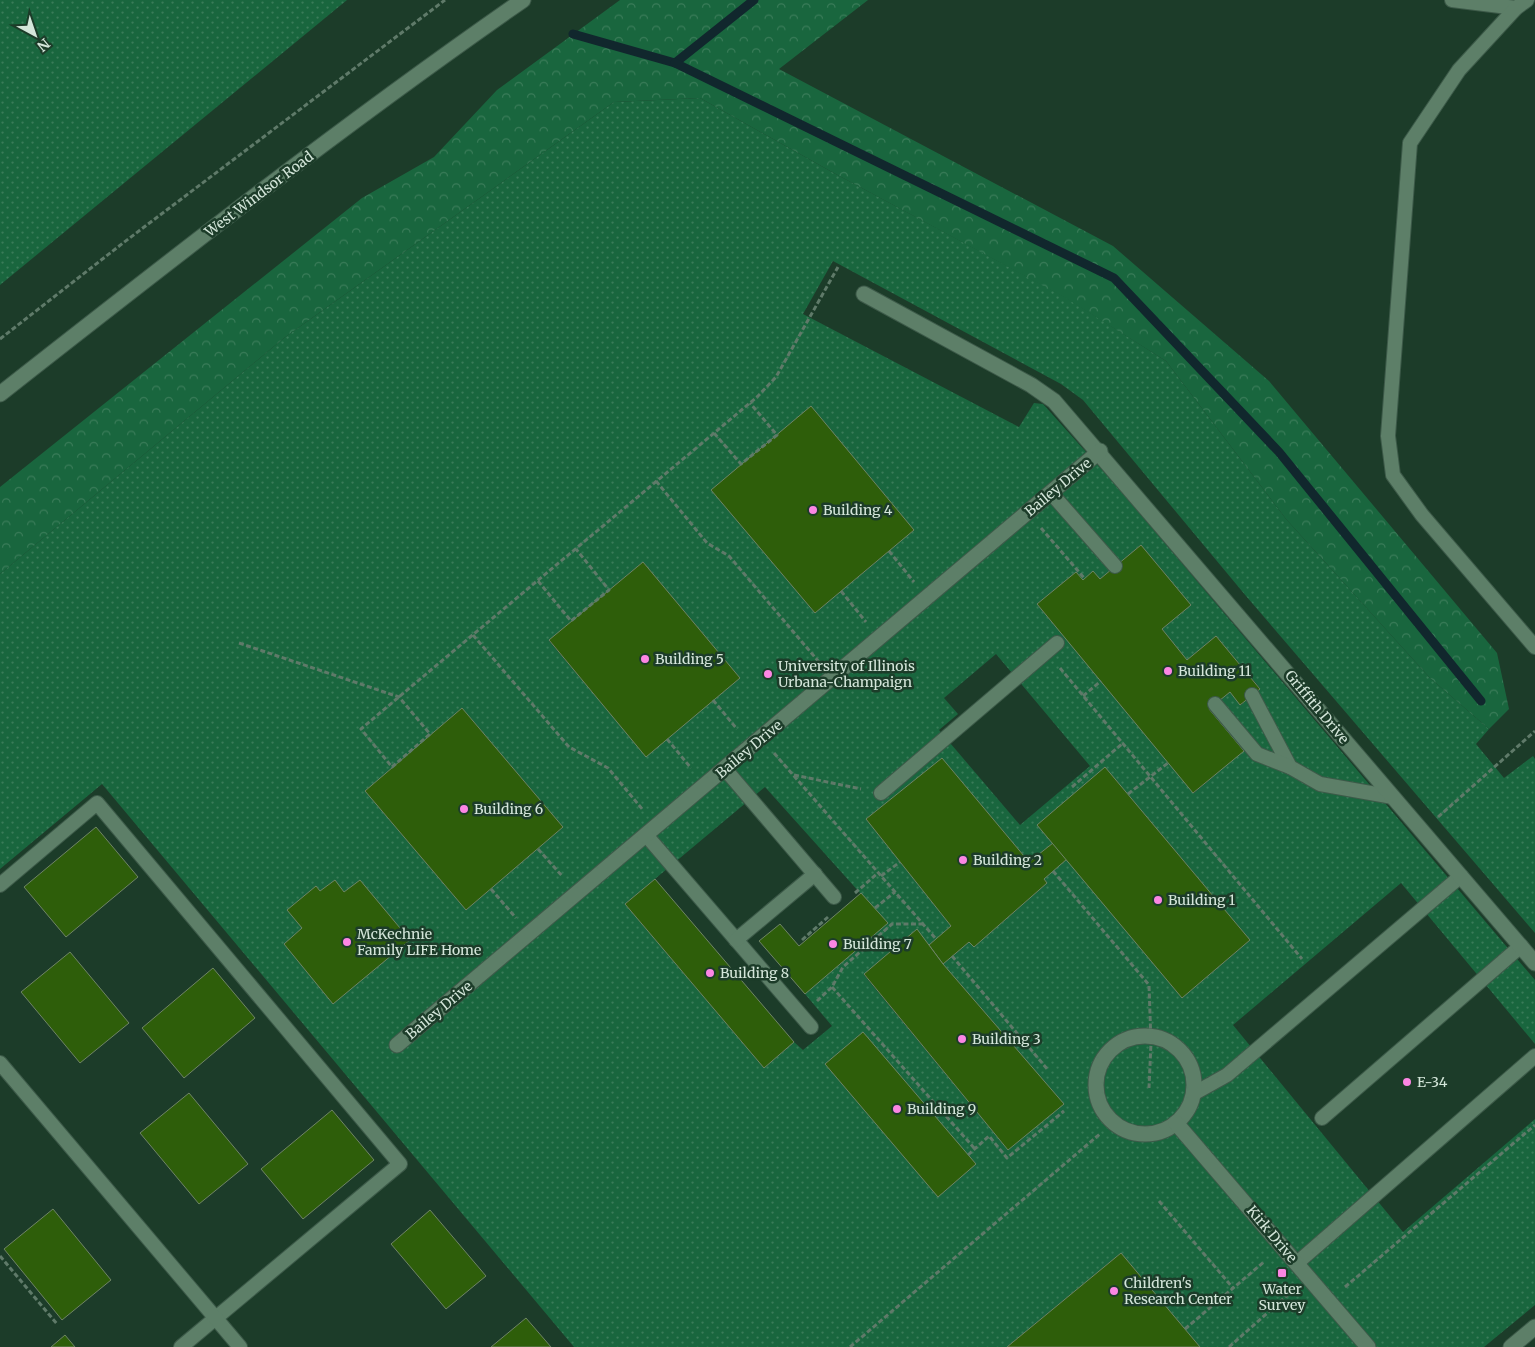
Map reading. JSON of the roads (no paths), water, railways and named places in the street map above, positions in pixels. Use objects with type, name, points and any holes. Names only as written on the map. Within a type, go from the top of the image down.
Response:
[{"type":"street","name":"West Windsor Road","points":[[0,394],[180,253],[352,123],[523,0]]},
{"type":"street","name":"Griffith Drive","points":[[864,294],[1030,385],[1054,401],[1100,451],[1535,963]]},
{"type":"street","name":"Bailey Drive","points":[[397,1045],[1100,451]]},
{"type":"street","points":[[1135,1036],[1151,1036],[1167,1040],[1179,1050],[1189,1063],[1194,1078],[1193,1094],[1184,1115],[1176,1123],[1162,1131],[1130,1132],[1110,1119],[1097,1098],[1095,1082],[1099,1066],[1107,1053],[1120,1042],[1135,1036]]},
{"type":"street","name":"Kirk Drive","points":[[1176,1123],[1368,1347]]},
{"type":"street","points":[[1511,1347],[1535,1327]]},
{"type":"lane","points":[[1452,0],[1522,4]]},
{"type":"lane","points":[[1522,4],[1459,70],[1410,143],[1388,436],[1393,475],[1422,515],[1535,647]]},
{"type":"lane","points":[[1051,493],[1115,566]]},
{"type":"lane","points":[[880,794],[1057,643]]},
{"type":"lane","points":[[1252,695],[1290,767]]},
{"type":"lane","points":[[1215,704],[1257,754],[1290,767],[1320,784],[1393,796]]},
{"type":"lane","points":[[725,769],[834,897]]},
{"type":"lane","points":[[0,885],[97,803],[400,1164],[181,1347]]},
{"type":"lane","points":[[646,835],[811,1027]]},
{"type":"lane","points":[[736,940],[815,874]]},
{"type":"lane","points":[[1193,1094],[1227,1075],[1460,876]]},
{"type":"lane","points":[[1322,1118],[1521,946]]},
{"type":"lane","points":[[1297,1263],[1535,1056]]},
{"type":"lane","points":[[0,1063],[240,1347]]},
{"type":"waterway","points":[[573,34],[675,63],[754,0]]},
{"type":"waterway","points":[[675,63],[1114,278],[1279,452],[1481,701]]},
{"type":"place","name":"Building 4","points":[[813,510]]},
{"type":"place","name":"Building 5","points":[[645,659]]},
{"type":"place","name":"Building 11","points":[[1168,671]]},
{"type":"place","name":"University of Illinois Urbana-Champaign","points":[[768,674]]},
{"type":"place","name":"Building 6","points":[[464,809]]},
{"type":"place","name":"Building 2","points":[[963,860]]},
{"type":"place","name":"Building 1","points":[[1158,900]]},
{"type":"place","name":"McKechnie Family LIFE Home","points":[[347,942]]},
{"type":"place","name":"Building 7","points":[[833,944]]},
{"type":"place","name":"Building 8","points":[[710,973]]},
{"type":"place","name":"Building 3","points":[[962,1039]]},
{"type":"place","name":"E-34","points":[[1407,1082]]},
{"type":"place","name":"Building 9","points":[[897,1109]]},
{"type":"place","name":"Water Survey","points":[[1282,1273]]},
{"type":"place","name":"Children's Research Center","points":[[1114,1291]]}]
